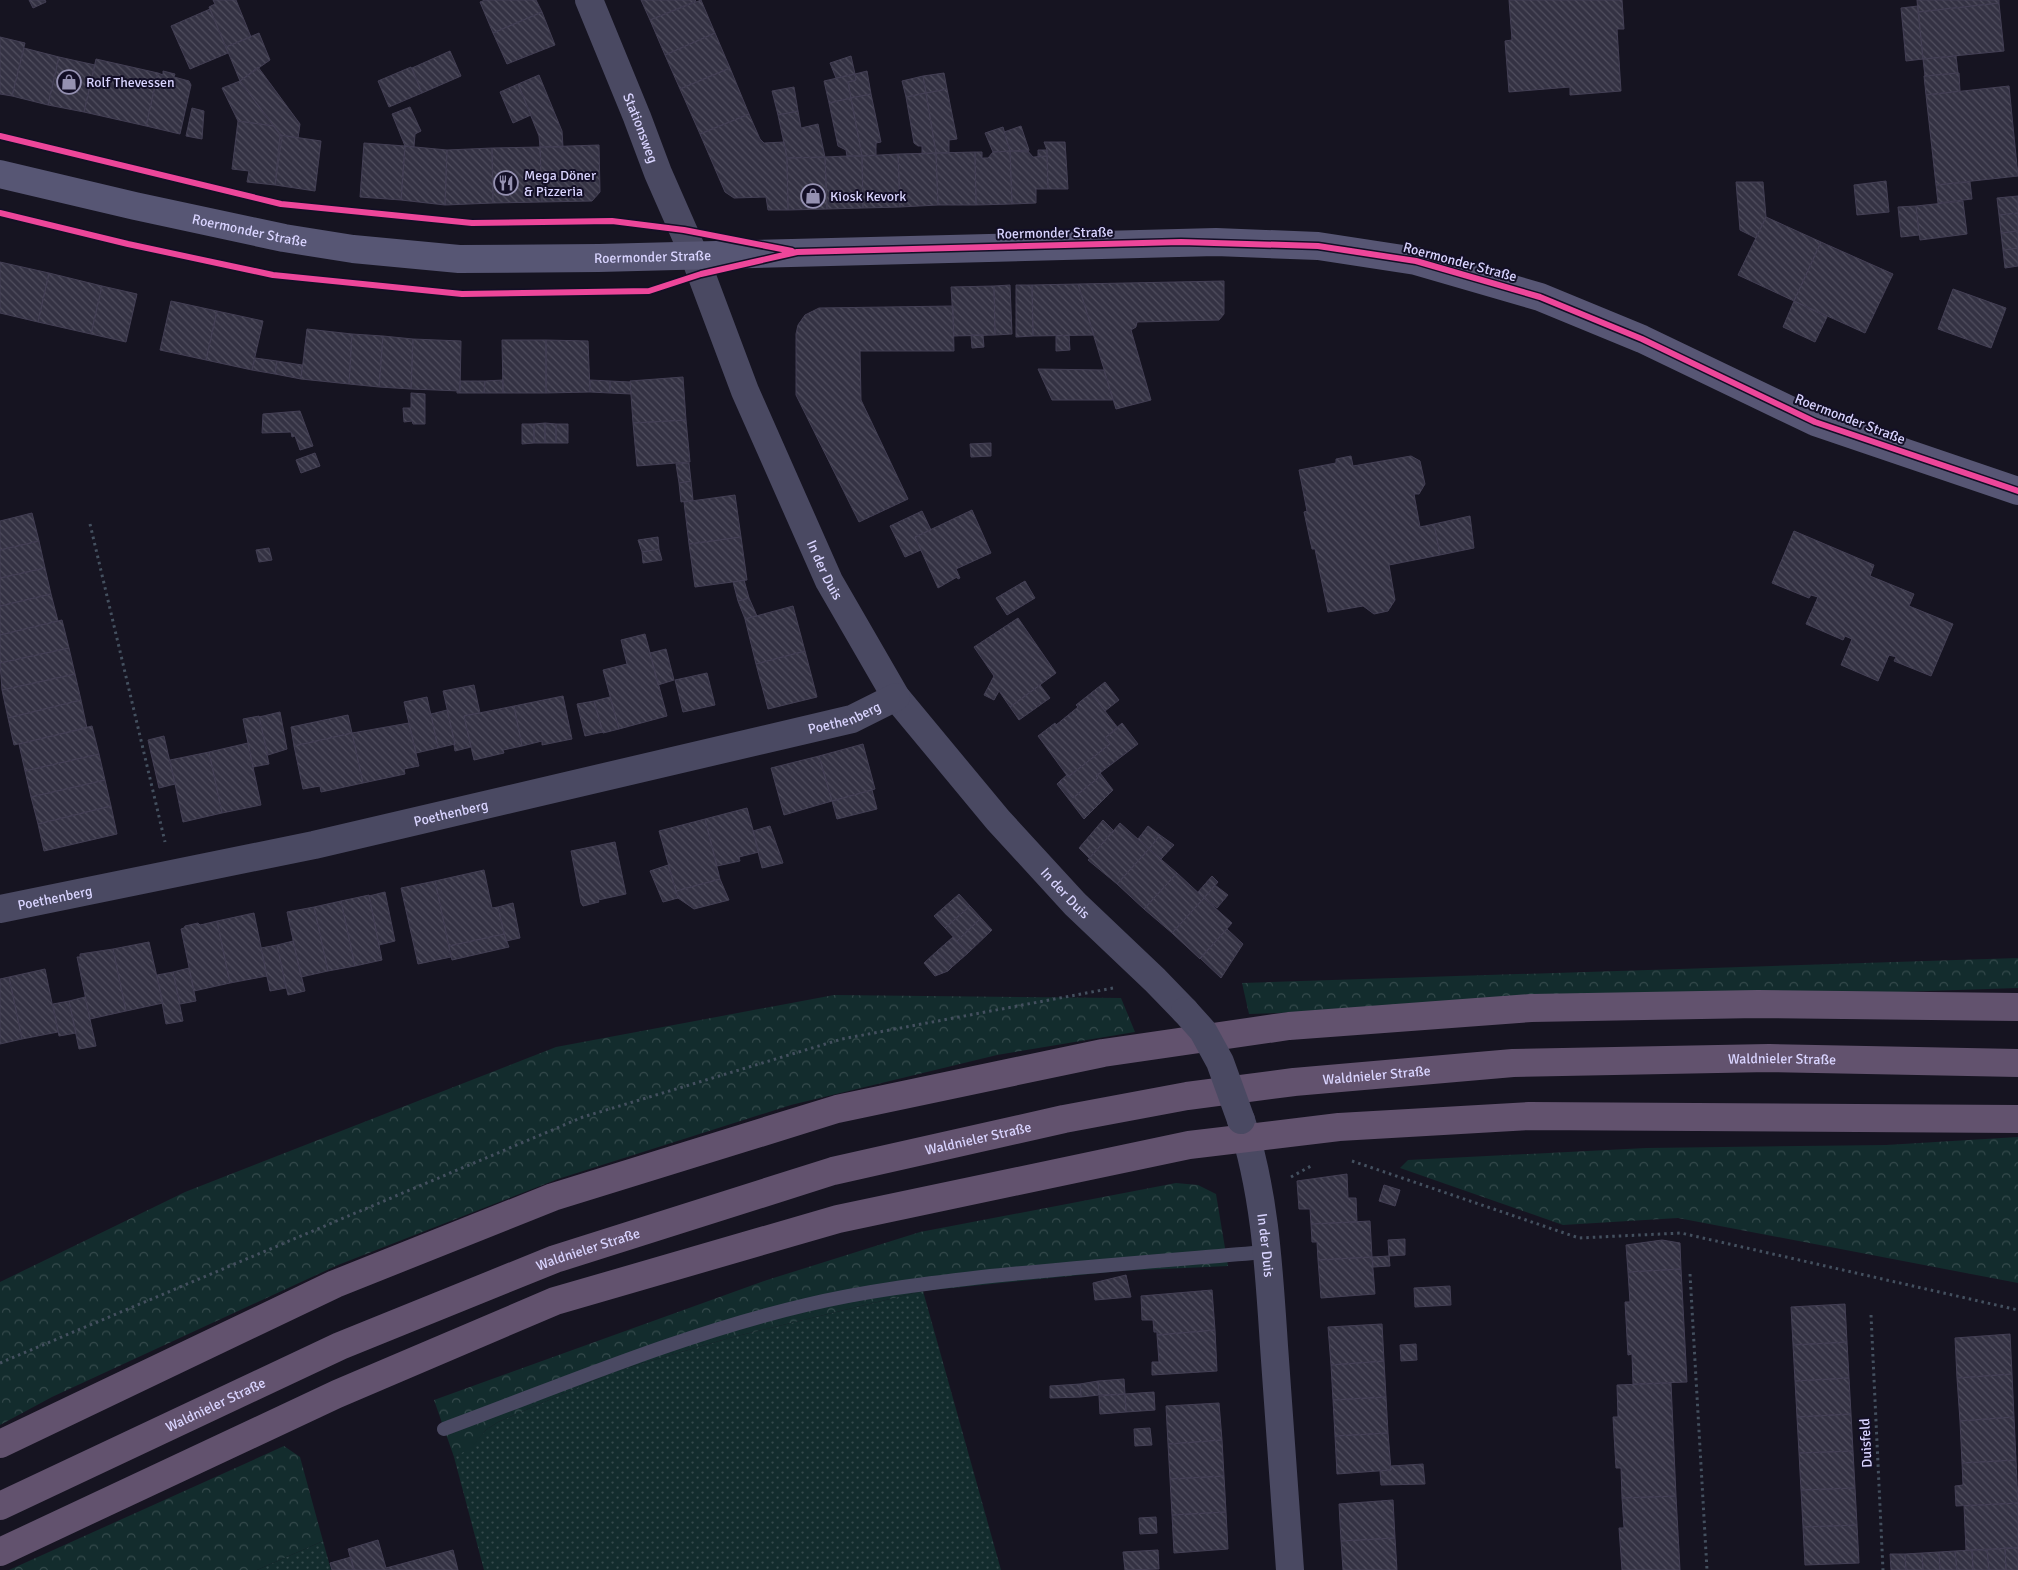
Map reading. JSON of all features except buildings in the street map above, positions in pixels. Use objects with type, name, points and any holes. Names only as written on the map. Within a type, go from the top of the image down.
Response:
[{"type":"highway","points":[[0,1444],[335,1284],[552,1197],[837,1109],[1103,1053],[1289,1026],[1530,1008],[1758,1004],[2018,1007]]},
{"type":"highway","name":"Waldnieler Straße","points":[[0,1506],[340,1346],[555,1259],[833,1171],[1045,1124],[1187,1096],[1294,1082],[1513,1063],[1769,1058],[2018,1063]]},
{"type":"highway","points":[[0,1552],[337,1394],[555,1301],[838,1219],[1189,1146],[1244,1130],[1338,1127],[1529,1116],[2018,1119]]},
{"type":"main road","name":"Roermonder Straße","points":[[0,174],[135,206],[284,238],[352,249],[458,259],[1216,242],[1318,246],[1416,261],[1540,297],[1642,339],[1815,422],[2018,490]]},
{"type":"street","name":"Stationsweg","points":[[589,0],[658,174],[694,255]]},
{"type":"street","name":"In der Duis","points":[[694,255],[745,391],[829,581],[896,697],[998,820],[1074,904],[1155,980],[1203,1032],[1220,1062],[1244,1130],[1260,1195],[1290,1570]]},
{"type":"street","name":"Poethenberg","points":[[0,909],[314,844],[852,719],[896,697]]},
{"type":"lane","points":[[444,1429],[662,1348],[734,1324],[806,1305],[896,1287],[1060,1268],[1266,1252]]},
{"type":"path","points":[[90,524],[172,874]]},
{"type":"path","points":[[0,1363],[582,1117],[842,1039],[1155,980]]},
{"type":"path","points":[[1344,1162],[1352,1161],[1579,1238],[1681,1233],[2018,1310]]},
{"type":"path","points":[[1260,1195],[1310,1166],[1318,1165]]},
{"type":"path","points":[[1690,1274],[1707,1570]]},
{"type":"green space","points":[[2018,958],[2018,988],[1249,1014],[1242,983]]},
{"type":"green space","points":[[834,995],[1121,998],[1135,1032],[997,1055],[791,1105],[558,1179],[338,1265],[52,1397],[0,1425],[0,1282],[185,1192],[556,1047]]},
{"type":"green space","points":[[2018,1137],[2018,1283],[1678,1218],[1563,1225],[1400,1168],[1408,1160],[1646,1148],[1886,1145]]},
{"type":"green space","points":[[1176,1183],[1198,1185],[1216,1194],[1228,1266],[1120,1271],[923,1291],[733,1337],[616,1371],[498,1422],[486,1430],[471,1448],[454,1457],[434,1400],[767,1280],[920,1232]]},
{"type":"green space","points":[[923,1291],[1001,1570],[484,1570],[454,1457],[471,1447],[486,1430],[498,1422],[616,1371],[733,1337]]},
{"type":"green space","points":[[284,1446],[300,1457],[323,1541],[257,1570],[9,1570]]},
{"type":"green space","points":[[323,1541],[331,1570],[257,1570]]},
{"type":"cycle path","points":[[0,136],[281,204],[472,223],[612,221],[684,230],[792,251]]},
{"type":"cycle path","points":[[0,213],[128,244],[273,275],[462,294],[649,291],[701,274],[797,252],[1181,242],[1318,246],[1416,261],[1540,297],[1642,339],[1815,422],[2018,491]]},
{"type":"place","name":"Rolf Thevessen","points":[[69,82]]},
{"type":"place","name":"Mega Döner & Pizzeria","points":[[506,183]]},
{"type":"place","name":"Kiosk Kevork","points":[[813,196]]}]
